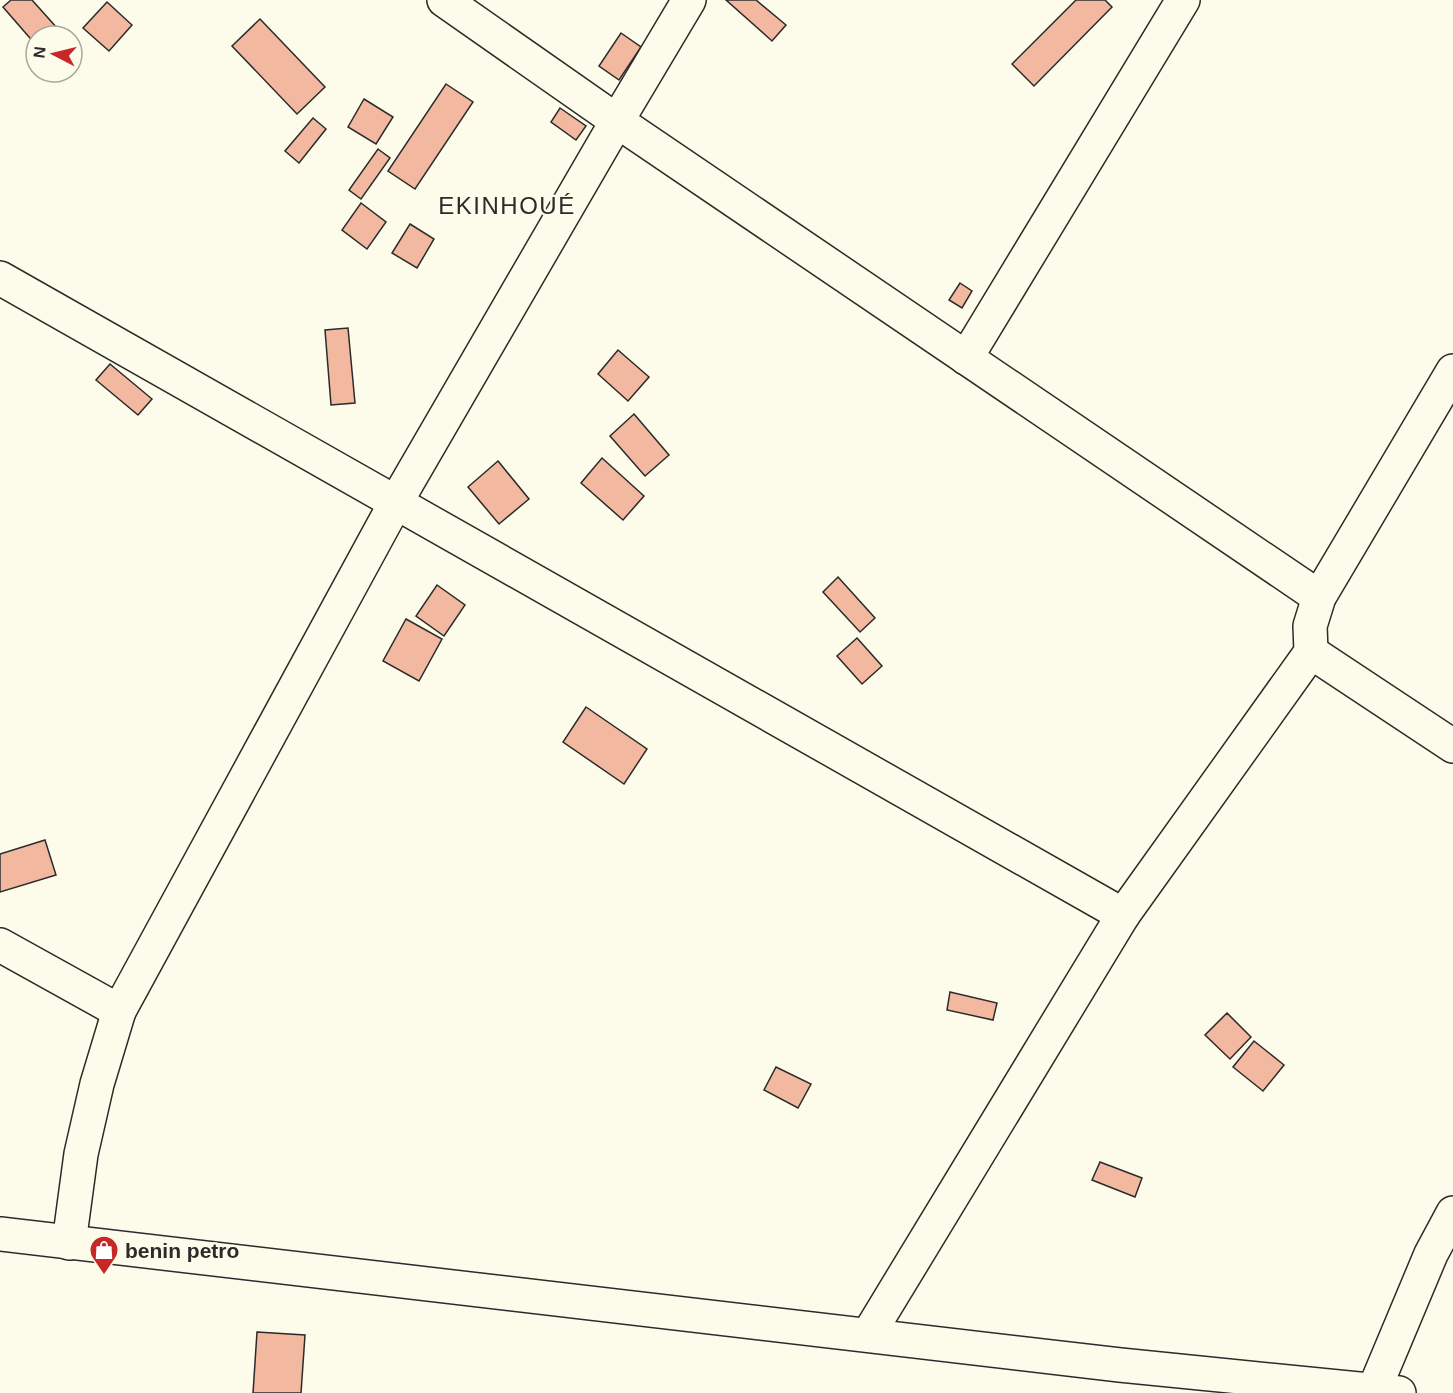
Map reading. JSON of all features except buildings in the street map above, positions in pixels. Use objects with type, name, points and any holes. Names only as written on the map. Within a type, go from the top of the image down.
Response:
[{"type":"street","points":[[444,0],[617,121],[1319,597]]},
{"type":"street","points":[[69,1243],[81,1154],[97,1084],[118,1011],[396,502],[689,0]]},
{"type":"street","points":[[966,358],[1183,0]]},
{"type":"street","points":[[0,278],[1123,915]]},
{"type":"street","points":[[868,1335],[1123,915],[1311,652],[1310,626],[1319,597],[1443,411],[1453,371]]},
{"type":"street","points":[[1311,652],[1453,746]]},
{"type":"street","points":[[0,945],[118,1011]]},
{"type":"street","points":[[0,1234],[1120,1365],[1387,1391],[1431,1254],[1453,1213]]},
{"type":"place","name":"benin petro","points":[[104,1276]]},
{"type":"district","name":"EKINHOUÉ","points":[[507,205]]}]
